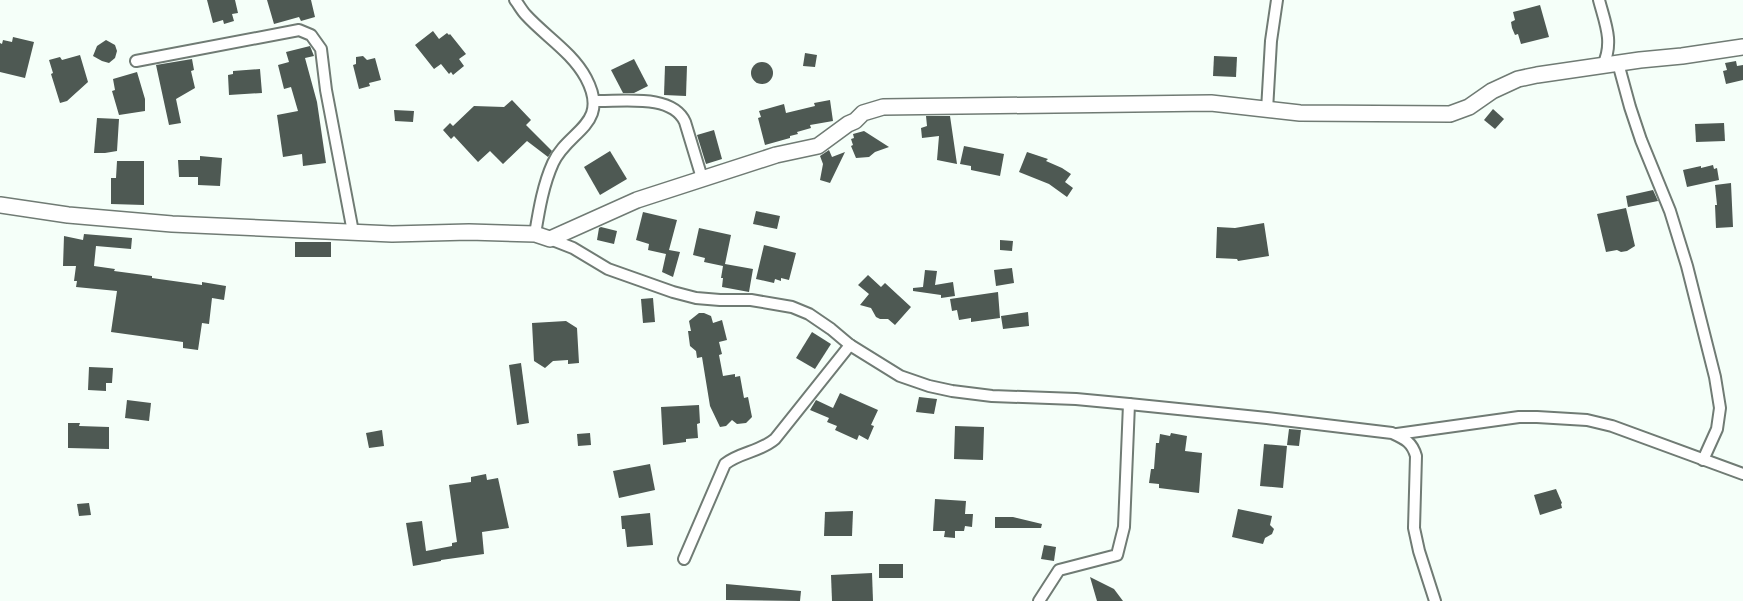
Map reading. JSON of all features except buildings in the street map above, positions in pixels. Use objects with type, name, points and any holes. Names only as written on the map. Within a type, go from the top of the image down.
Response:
[{"type":"street","points":[[515,0],[525,15],[570,57],[586,77],[594,101],[590,120],[554,160],[545,187],[535,234]]},
{"type":"street","points":[[1267,110],[1271,41],[1277,0]]},
{"type":"street","points":[[1599,0],[1610,43],[1608,54],[1611,64],[1670,211],[1687,266],[1715,377],[1720,408],[1718,429],[1703,460]]},
{"type":"street","points":[[136,62],[299,30],[311,35],[321,49],[326,90],[353,232]]},
{"type":"street","points":[[550,239],[637,200],[776,155],[818,146],[863,113],[883,107],[1200,103],[1333,114],[1450,114],[1469,107],[1492,91],[1518,79],[1743,47]]},
{"type":"street","points":[[594,101],[644,101],[666,104],[675,109],[685,122],[702,178]]},
{"type":"street","points":[[0,205],[68,215],[172,224],[353,232],[535,234],[573,249],[608,269],[673,292],[696,298],[751,300],[792,306],[816,319],[850,345],[900,376],[929,386],[992,396],[1076,399],[1267,418],[1396,435],[1407,439],[1414,447],[1416,456],[1414,528],[1435,601]]},
{"type":"street","points":[[684,559],[725,464],[733,457],[766,447],[775,439],[850,345]]},
{"type":"street","points":[[1039,601],[1059,570],[1117,555],[1125,527],[1129,404]]},
{"type":"street","points":[[1396,435],[1518,417],[1577,420],[1612,426],[1743,474]]}]
